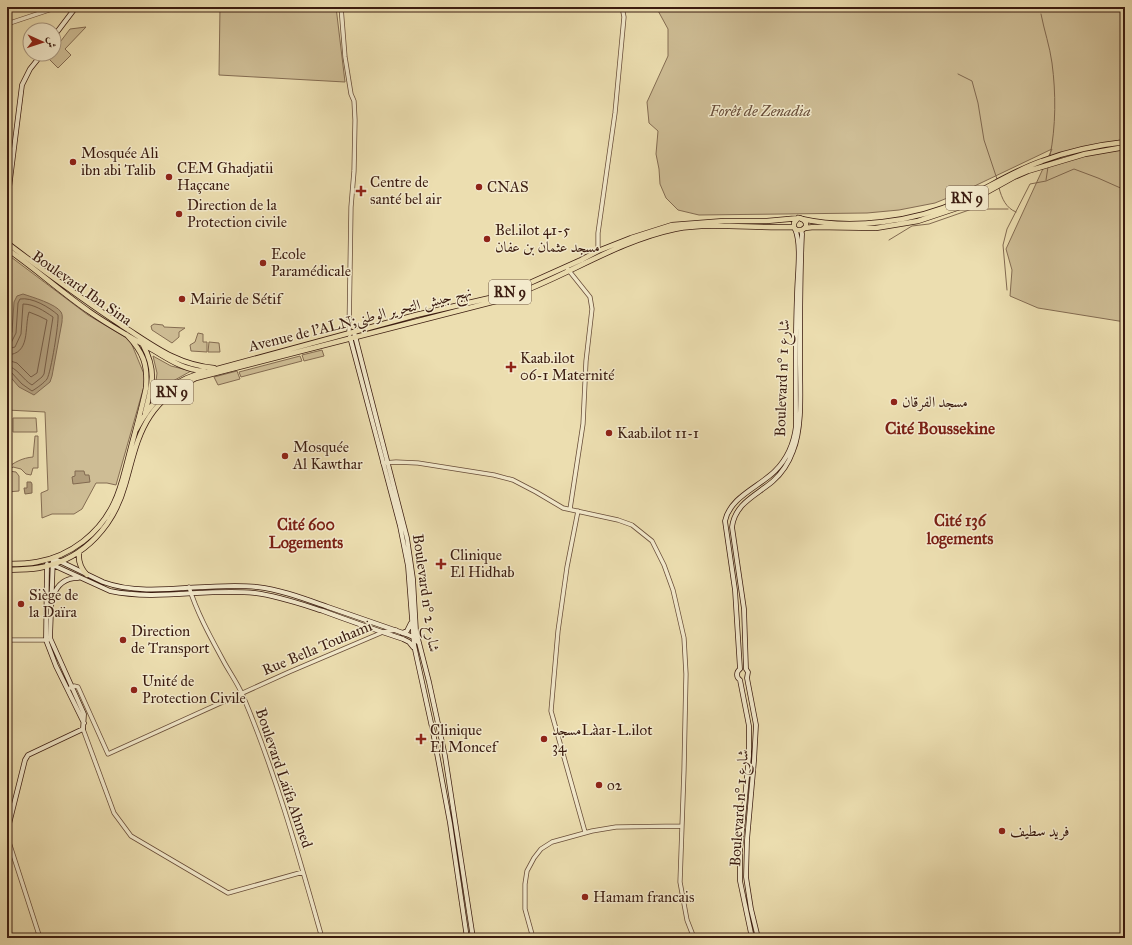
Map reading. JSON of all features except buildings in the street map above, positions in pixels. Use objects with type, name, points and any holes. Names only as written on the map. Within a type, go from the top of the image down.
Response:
[{"type":"main road","points":[[62,25],[76,7]]},
{"type":"main road","points":[[7,204],[22,85],[30,69],[36,62]]},
{"type":"main road","name":"RN 9","points":[[800,219],[822,222],[869,223],[917,216],[947,207],[978,193],[1014,172],[1042,160],[1088,147],[1125,142]]},
{"type":"main road","name":"RN 9","points":[[803,229],[814,227],[876,228],[918,221],[960,207],[1014,177],[1085,154],[1125,147]]},
{"type":"main road","points":[[567,269],[634,241],[675,229],[724,226],[803,229],[806,223],[800,219],[794,223],[794,228]]},
{"type":"main road","name":"Avenue de l'ALN;نهج جيش التحرير الوطني","points":[[217,370],[353,338],[500,300],[567,269],[598,251],[630,238],[672,225],[724,221],[800,219]]},
{"type":"main road","name":"Boulevard n° شارع 1","points":[[740,669],[735,590],[725,521],[728,513],[738,500],[770,476],[780,465],[788,453],[794,437],[796,426],[796,295],[798,235],[794,228]]},
{"type":"main road","name":"Boulevard n° شارع 1","points":[[746,669],[744,609],[732,526],[735,514],[740,507],[773,481],[783,470],[798,436],[803,229]]},
{"type":"main road","points":[[7,243],[83,300],[132,332]]},
{"type":"main road","name":"Boulevard Ibn Sina","points":[[7,249],[90,312],[144,345],[180,365],[197,370],[217,370]]},
{"type":"main road","name":"Avenue de l'ALN;نهج جيش التحرير الوطني","points":[[142,430],[150,416],[168,395],[196,378],[217,370],[351,332],[503,295],[567,269]]},
{"type":"main road","name":"Boulevard Ibn Sina","points":[[132,332],[144,345],[149,358],[152,373],[151,388],[142,430]]},
{"type":"main road","name":"Boulevard Ibn Sina","points":[[132,332],[143,340],[179,360],[191,365],[217,370]]},
{"type":"main road","name":"Boulevard n° شارع 2","points":[[351,332],[407,538],[414,586],[416,631],[429,682],[443,750],[473,938]]},
{"type":"main road","points":[[7,564],[32,563],[50,559],[72,549],[88,538],[110,512],[119,491],[146,388],[147,376],[143,355],[137,345],[127,335]]},
{"type":"main road","name":"RN 9","points":[[145,413],[162,393],[186,378],[207,371]]},
{"type":"main road","points":[[136,430],[145,413]]},
{"type":"main road","points":[[7,570],[38,568],[60,562],[79,552],[96,538],[116,509],[125,486],[142,430]]},
{"type":"main road","name":"Boulevard n° شارع 2","points":[[386,463],[405,549],[413,637],[430,713],[450,823],[468,938]]},
{"type":"main road","points":[[79,552],[80,566],[87,575]]},
{"type":"main road","points":[[50,559],[111,585],[128,588],[151,589],[242,586],[258,587],[287,593],[396,630],[413,637],[418,642]]},
{"type":"main road","points":[[7,832],[25,760],[28,755],[83,729],[84,723],[69,688],[56,666],[49,640],[50,559]]},
{"type":"main road","points":[[50,565],[110,591],[120,593],[151,596],[230,592],[269,595],[285,598],[406,640],[415,649]]},
{"type":"main road","points":[[49,640],[51,603],[50,565]]},
{"type":"main road","points":[[51,603],[55,591],[61,583],[72,578],[81,578]]},
{"type":"main road","points":[[402,633],[407,631],[411,623]]},
{"type":"main road","points":[[406,640],[411,640],[416,631]]},
{"type":"main road","points":[[740,669],[746,669],[748,672],[747,678],[740,680],[736,674],[740,669]]},
{"type":"main road","name":"Boulevard n° شارع 1","points":[[747,678],[756,725],[754,768],[747,840],[746,877],[751,909],[758,938]]},
{"type":"main road","name":"Boulevard n° شارع 1","points":[[740,680],[749,726],[749,756],[740,851],[740,881],[752,938]]},
{"type":"street","points":[[7,24],[58,7]]},
{"type":"street","name":"Boulevard n° شارع 2","points":[[341,7],[345,56],[351,94],[354,101],[355,120],[354,171],[351,207],[349,326],[351,332]]},
{"type":"street","points":[[598,251],[598,233],[616,98],[624,17],[622,7]]},
{"type":"street","points":[[567,269],[590,297],[592,309],[586,361],[583,424],[570,509]]},
{"type":"street","points":[[386,463],[418,464],[494,475],[513,480],[562,508],[618,520],[632,525],[644,533],[652,541],[664,565],[673,590],[684,638],[686,674],[680,882],[687,920],[694,938]]},
{"type":"street","points":[[578,511],[570,549],[558,631],[551,711],[586,832]]},
{"type":"street","name":"Boulevard Laïfa Ahmed","points":[[189,587],[195,603],[222,659],[242,694],[267,758],[322,938]]},
{"type":"street","name":"Rue Bella Touhami","points":[[69,688],[74,686],[78,687],[108,754],[288,672],[383,632],[396,630]]},
{"type":"street","points":[[7,640],[49,640]]},
{"type":"street","points":[[83,729],[114,813],[131,836],[228,893],[303,872]]},
{"type":"street","points":[[533,938],[525,909],[525,884],[528,871],[534,858],[541,849],[552,842],[586,832],[616,827],[682,826]]},
{"type":"street","points":[[7,836],[40,938]]},
{"type":"green space","points":[[220,7],[336,7],[345,82],[219,75]]},
{"type":"green space","name":"Forêt de Zenadia","points":[[656,7],[1125,7],[1125,322],[1038,308],[1010,296],[1012,270],[1006,249],[1052,149],[962,192],[935,203],[899,210],[867,213],[699,215],[678,210],[666,198],[660,184],[656,154],[658,131],[649,123],[647,102],[668,56],[668,29]]},
{"type":"green space","points":[[86,27],[65,49],[71,55],[58,68],[52,62],[62,62],[62,40],[70,29]]},
{"type":"green space","points":[[7,254],[88,315],[130,340],[146,379],[116,485],[96,483],[82,509],[74,514],[52,514],[42,518],[41,493],[48,490],[45,412],[7,410]]},
{"type":"green space","points":[[154,324],[163,325],[164,327],[185,328],[179,332],[179,337],[172,343],[152,330],[151,326]]},
{"type":"green space","points":[[198,333],[203,334],[203,342],[207,342],[207,352],[191,351],[190,345],[195,342]]},
{"type":"green space","points":[[209,342],[219,343],[220,352],[208,352]]},
{"type":"green space","points":[[322,350],[324,356],[304,361],[302,355]]},
{"type":"green space","points":[[153,356],[171,366],[191,371],[173,381],[154,399],[157,373]]},
{"type":"green space","points":[[300,356],[302,361],[241,377],[239,372]]},
{"type":"green space","points":[[237,371],[240,379],[218,385],[214,377]]},
{"type":"green space","points":[[7,412],[10,412],[11,432],[7,433]]},
{"type":"green space","points":[[13,418],[36,418],[37,432],[13,432]]},
{"type":"green space","points":[[35,436],[38,436],[38,468],[33,468],[31,475],[26,474],[21,469],[13,467],[9,471],[16,472],[19,476],[19,491],[7,492],[7,468],[25,458],[33,457]]},
{"type":"water","points":[[23,294],[54,306],[61,312],[62,316],[50,382],[34,395],[19,387],[7,373],[7,343],[12,332],[14,302],[17,296]]},
{"type":"water","points":[[75,471],[84,471],[85,475],[89,475],[90,482],[73,484],[72,477],[75,476]]},
{"type":"water","points":[[27,482],[31,482],[32,484],[32,493],[25,494],[24,488],[27,488]]},
{"type":"waterway","points":[[1041,14],[1051,57],[1054,86],[1055,110],[1050,156]]},
{"type":"waterway","points":[[958,74],[972,81],[978,103],[984,140],[997,179]]},
{"type":"waterway","points":[[1046,180],[1048,167]]},
{"type":"waterway","points":[[1007,290],[1003,245],[1007,229],[1030,184],[1046,181],[1074,169],[1125,190]]},
{"type":"waterway","points":[[999,188],[1005,203],[1016,212]]},
{"type":"waterway","points":[[889,240],[912,226],[929,224],[972,209],[1008,209]]},
{"type":"place","name":"Mosquée Ali ibn abi Talib","points":[[73,162]]},
{"type":"place","name":"CEM Ghadjatii Haçcane","points":[[169,177]]},
{"type":"place","name":"CNAS","points":[[479,187]]},
{"type":"place","name":"Centre de santé bel air","points":[[361,191]]},
{"type":"place","name":"Direction de la Protection civile","points":[[179,214]]},
{"type":"place","name":"Bel.ilot 41-5 مسجد عثمان بن عفان","points":[[487,239]]},
{"type":"place","name":"Ecole Paramédicale","points":[[263,263]]},
{"type":"place","name":"Mairie de Sétif","points":[[182,299]]},
{"type":"place","name":"Kaab.ilot 06-1 Maternité","points":[[511,367]]},
{"type":"place","name":"مسجد الفرقان","points":[[894,402]]},
{"type":"place","name":"Kaab.ilot 11-1","points":[[609,433]]},
{"type":"place","name":"Mosquée Al Kawthar","points":[[285,456]]},
{"type":"place","name":"Clinique El Hidhab","points":[[441,564]]},
{"type":"place","name":"Siège de la Daïra","points":[[21,604]]},
{"type":"place","name":"Direction de Transport","points":[[123,640]]},
{"type":"place","name":"Unité de Protection Civile","points":[[134,690]]},
{"type":"place","name":"Clinique El Moncef","points":[[421,739]]},
{"type":"place","name":"مسجدLàa1-L.ilot 34","points":[[544,739]]},
{"type":"place","name":"o2","points":[[599,785]]},
{"type":"place","name":"فريد سطيف","points":[[1002,831]]},
{"type":"place","name":"Hamam francais","points":[[585,897]]},
{"type":"district","name":"Cité Boussekine","points":[[940,428]]},
{"type":"district","name":"Cité 136 logements","points":[[960,529]]},
{"type":"district","name":"Cité 600 Logements","points":[[306,533]]}]
